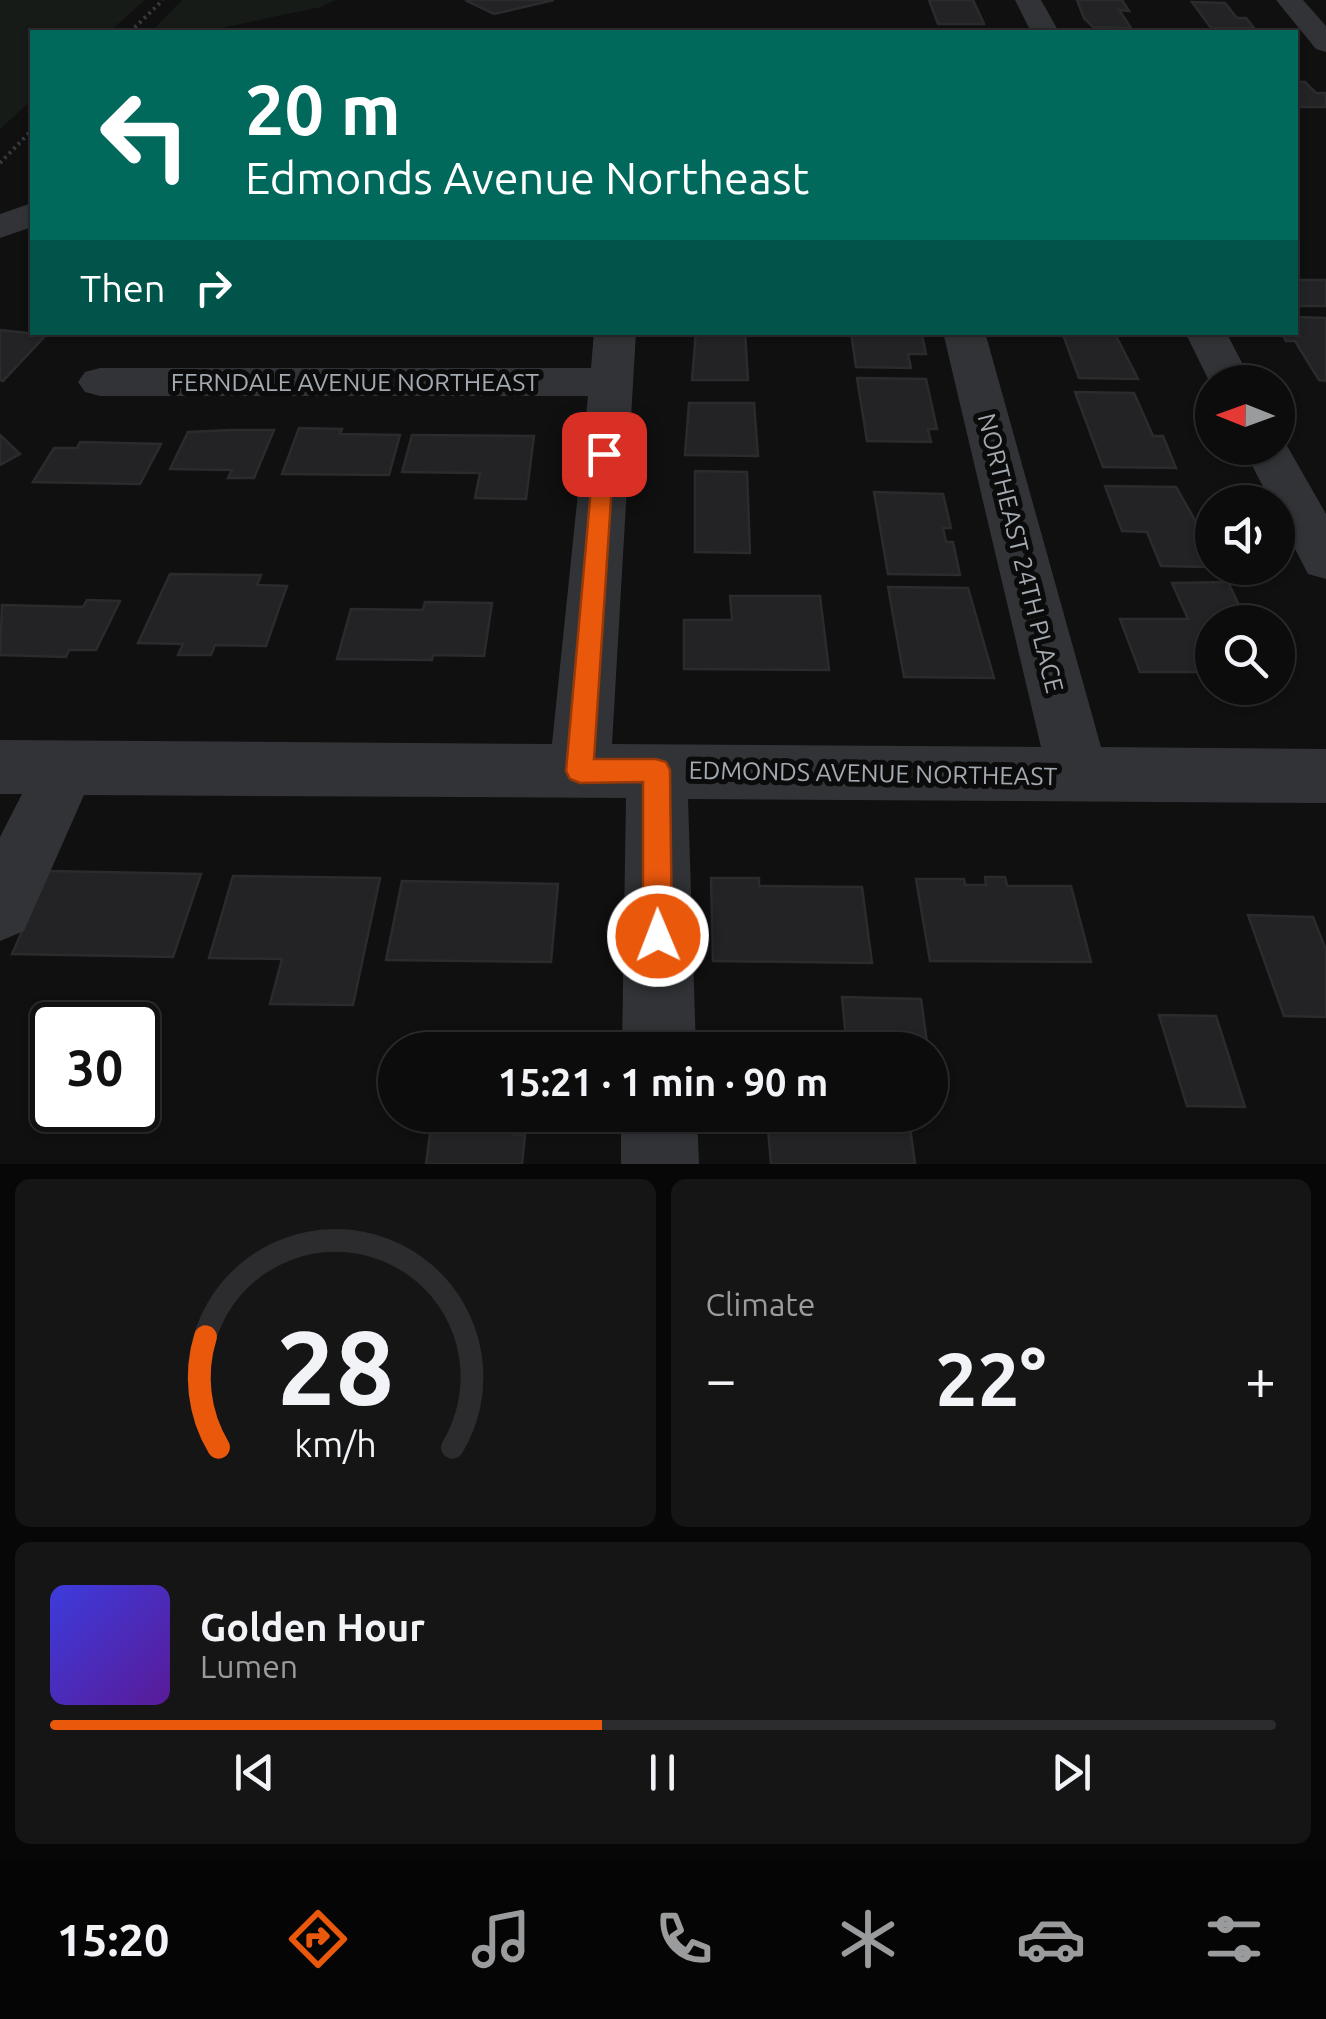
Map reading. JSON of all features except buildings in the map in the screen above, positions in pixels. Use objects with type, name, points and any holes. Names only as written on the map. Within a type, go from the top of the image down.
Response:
[{"type":"street","points":[[1028,0],[1045,30]]},
{"type":"street","points":[[1289,0],[1326,43]]},
{"type":"street","points":[[0,228],[30,215]]},
{"type":"street","points":[[0,252],[30,252]]},
{"type":"street","points":[[580,771],[616,335]]},
{"type":"street","name":"NORTHEAST 24TH PLACE","points":[[965,335],[1078,774]]},
{"type":"street","points":[[1206,335],[1222,365]]},
{"type":"street","name":"FERNDALE AVENUE NORTHEAST","points":[[100,382],[610,382]]},
{"type":"street","points":[[1275,465],[1326,560]]},
{"type":"street","name":"EDMONDS AVENUE NORTHEAST","points":[[0,767],[1326,776]]},
{"type":"street","points":[[0,908],[66,767]]},
{"type":"street","points":[[656,770],[658,1032]]},
{"type":"street","points":[[659,1132],[660,1164]]},
{"type":"path","points":[[132,30],[163,0]]},
{"type":"path","points":[[0,163],[30,132]]},
{"type":"shaded area","points":[[0,0],[145,0],[111,30],[30,30],[30,102],[0,129]]},
{"type":"shaded area","points":[[182,0],[336,0],[321,7],[212,30],[153,30]]},
{"type":"route","points":[[604,454],[580,771],[656,770],[658,936]]}]
